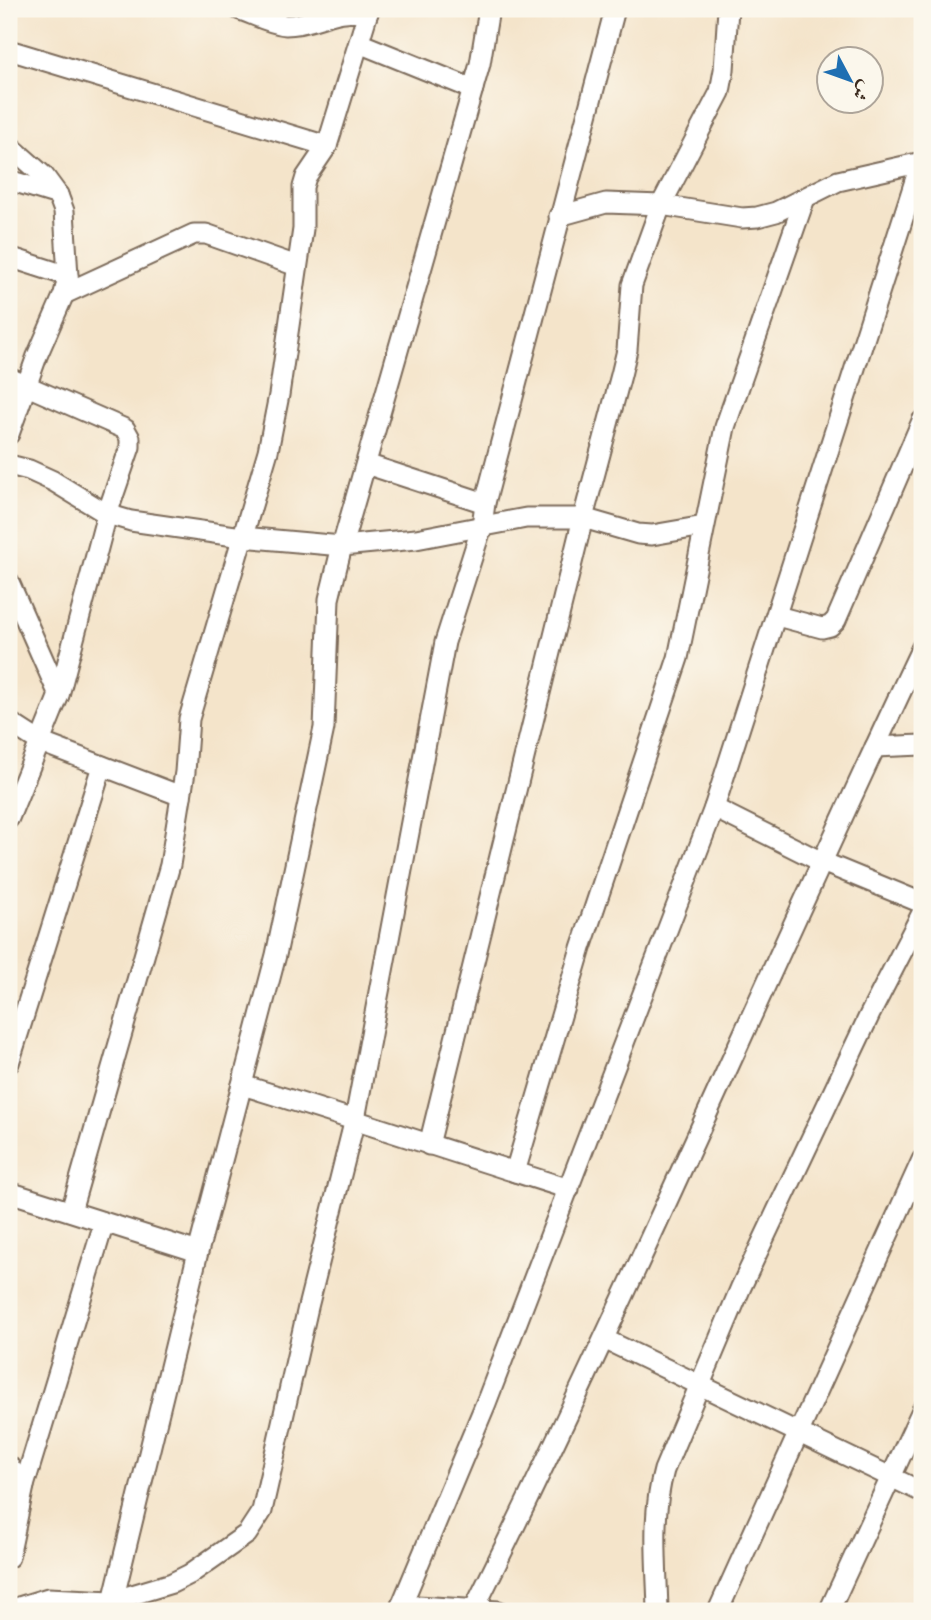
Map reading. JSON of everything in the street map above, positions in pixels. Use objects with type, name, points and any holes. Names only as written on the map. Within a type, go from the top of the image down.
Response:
[{"type":"street","points":[[71,1211],[170,865],[189,719],[268,451],[303,229],[303,187],[306,177],[327,146],[368,11],[342,11],[298,24],[284,25],[238,9]]},
{"type":"street","points":[[111,1606],[198,1252],[276,955],[324,728],[329,599],[473,89],[483,50],[489,9]]},
{"type":"street","points":[[9,1610],[48,1598],[111,1606],[172,1583],[190,1574],[247,1534],[262,1511],[308,1307],[355,1119],[445,642],[482,526],[485,503],[615,9]]},
{"type":"street","points":[[429,1145],[627,350],[632,285],[661,205],[720,92],[728,9]]},
{"type":"street","points":[[359,43],[473,89]]},
{"type":"street","points":[[9,50],[327,146]]},
{"type":"street","points":[[9,145],[44,176],[58,195],[64,211],[66,285],[18,382],[9,434]]},
{"type":"street","points":[[559,216],[606,203],[661,205],[742,218],[776,212],[838,181],[922,162]]},
{"type":"street","points":[[498,1611],[400,1608],[486,1403],[714,808],[922,162]]},
{"type":"street","points":[[9,180],[58,195]]},
{"type":"street","points":[[515,1172],[581,948],[678,658],[724,427],[804,198]]},
{"type":"street","points":[[9,257],[66,285],[194,234],[206,234],[297,266]]},
{"type":"street","points":[[9,818],[59,695],[107,514],[130,447],[130,438],[125,429],[18,382]]},
{"type":"street","points":[[777,616],[822,628],[830,626],[836,620],[922,421]]},
{"type":"street","points":[[366,464],[485,503]]},
{"type":"street","points":[[9,465],[29,470],[53,481],[107,514],[150,525],[342,546],[416,539],[527,518],[583,518],[638,534],[652,535],[704,526]]},
{"type":"street","points":[[9,582],[59,695]]},
{"type":"street","points":[[473,1611],[604,1339],[821,861],[922,647]]},
{"type":"street","points":[[9,722],[40,742],[181,796]]},
{"type":"street","points":[[875,747],[922,745]]},
{"type":"street","points":[[9,1063],[102,766]]},
{"type":"street","points":[[714,808],[821,861],[922,903]]},
{"type":"street","points":[[658,1611],[657,1493],[664,1470],[741,1287],[870,1014],[922,913]]},
{"type":"street","points":[[242,1085],[569,1189]]},
{"type":"street","points":[[718,1611],[799,1431],[918,1179],[922,1160]]},
{"type":"street","points":[[9,1192],[198,1252]]},
{"type":"street","points":[[9,1557],[24,1486],[104,1223]]},
{"type":"street","points":[[604,1339],[922,1492]]},
{"type":"street","points":[[829,1611],[922,1410]]},
{"type":"street","points":[[9,1466],[24,1486]]}]
